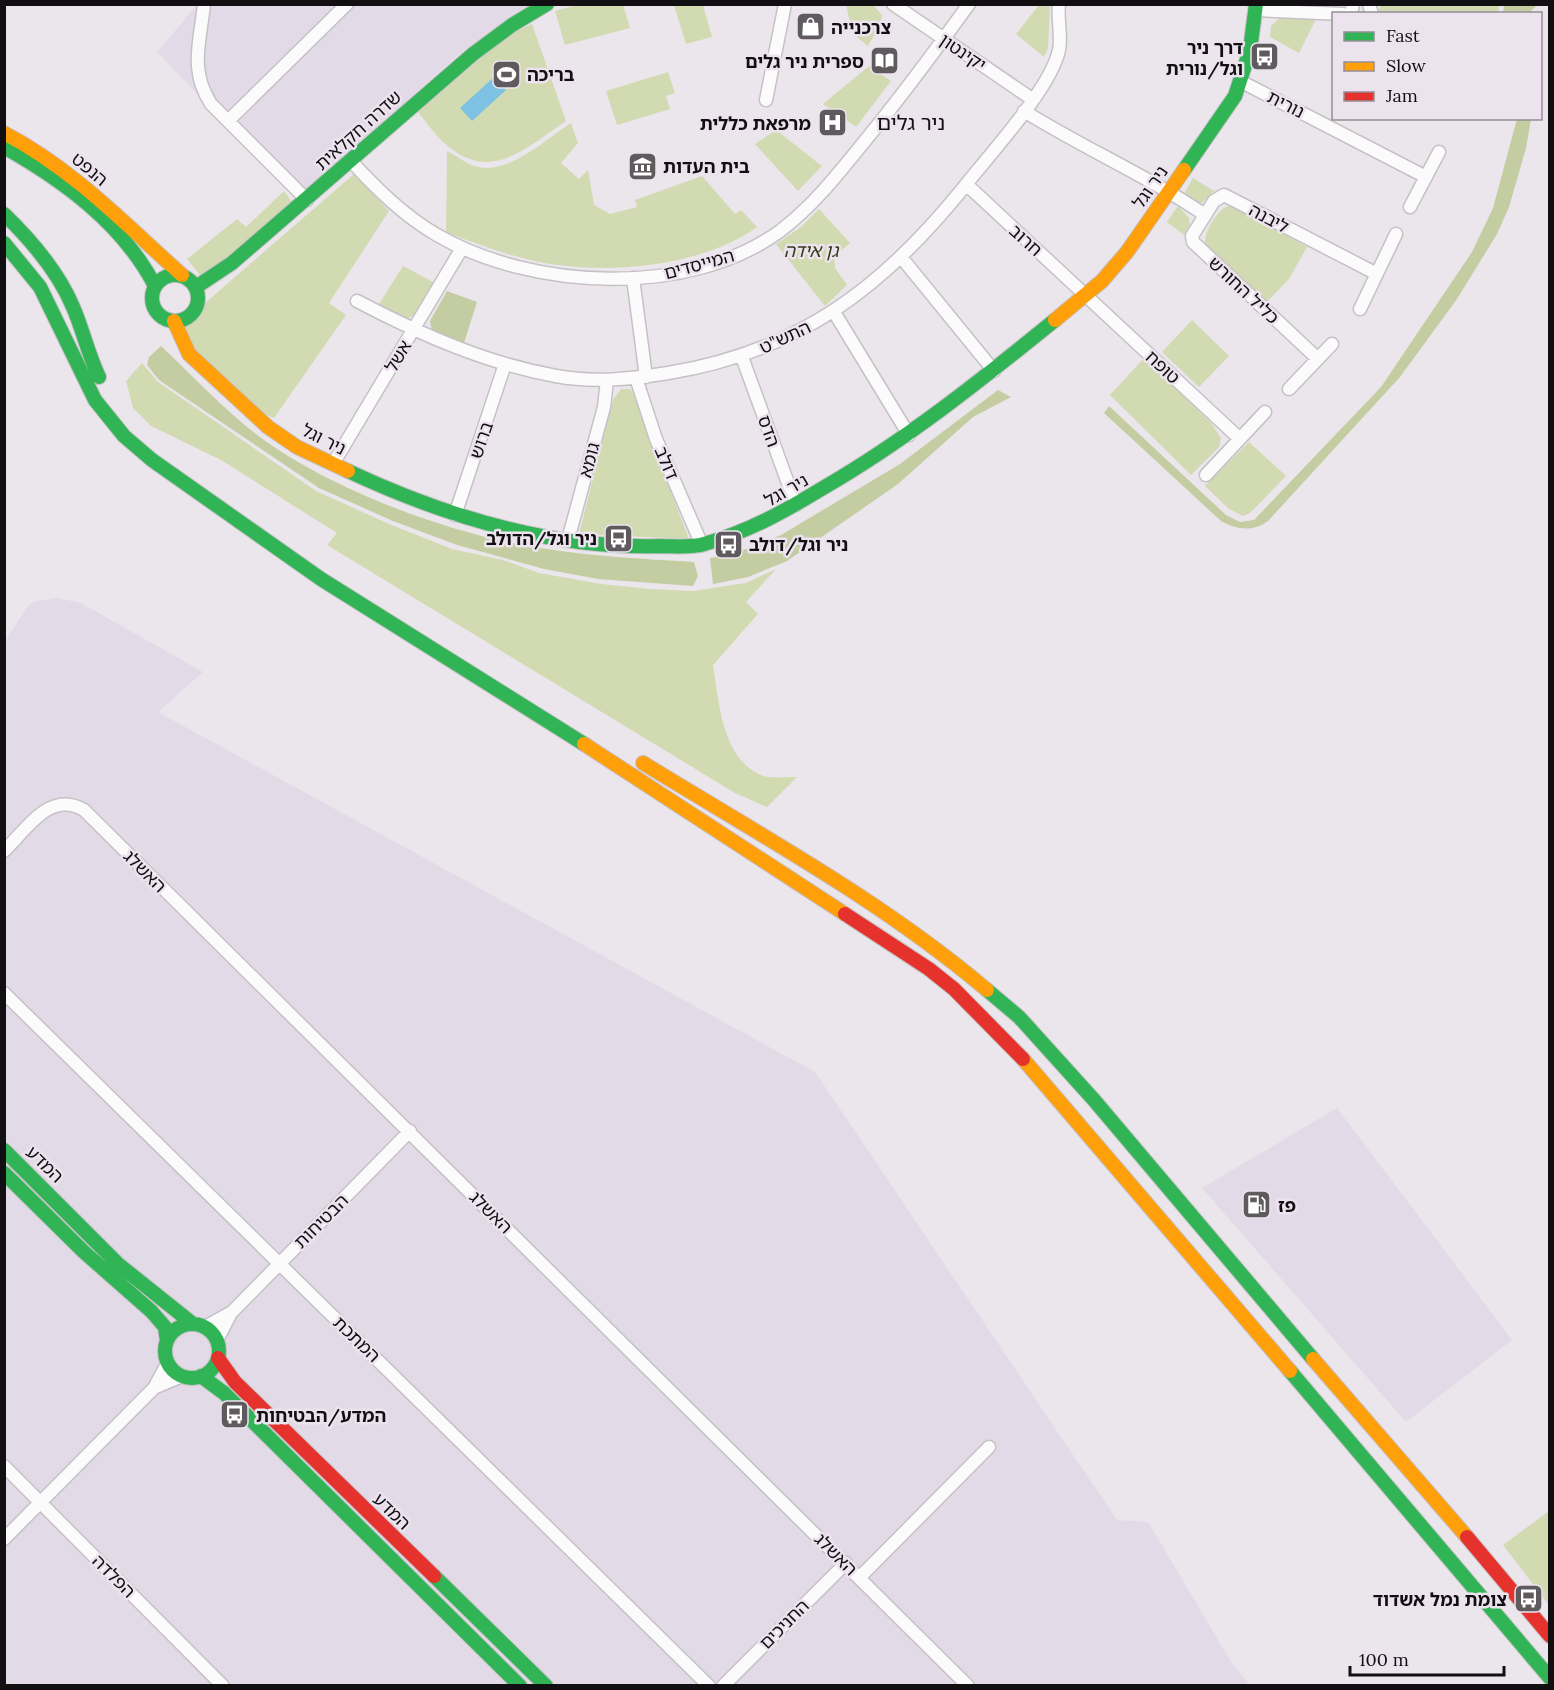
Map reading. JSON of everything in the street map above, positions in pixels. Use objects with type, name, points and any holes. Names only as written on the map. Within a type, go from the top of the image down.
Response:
[{"type":"main road","name":"שדרה חקלאית","points":[[196,287],[232,262],[307,200],[473,54],[512,25],[547,4]]},
{"type":"main road","name":"ניר וגל","points":[[174,321],[189,354],[244,408],[297,447],[333,464],[454,515],[498,527],[568,540],[634,547],[702,545],[748,531],[909,435],[1087,295],[1127,252],[1222,116],[1242,82],[1254,34],[1256,7]]},
{"type":"main road","name":"הנפט","points":[[4,133],[35,149],[58,165],[141,246],[155,286]]},
{"type":"main road","name":"הנפט","points":[[4,147],[61,184],[182,275]]},
{"type":"main road","points":[[4,205],[43,257],[68,298],[92,364],[104,387],[134,426],[157,448],[343,577],[589,730]]},
{"type":"main road","points":[[4,214],[20,229]]},
{"type":"main road","points":[[4,243],[40,287],[60,323],[83,378],[100,407],[124,436],[152,460],[321,579],[521,703],[739,843],[929,969],[954,989],[1040,1076],[1550,1678]]},
{"type":"main road","points":[[182,275],[196,287],[198,294],[196,308],[187,318],[174,321],[160,315],[155,308],[153,293],[155,286],[167,276],[182,275]]},
{"type":"main road","points":[[629,755],[864,899],[939,949],[1019,1017],[1087,1092],[1330,1379],[1507,1581],[1550,1636]]},
{"type":"main road","name":"המדע","points":[[4,1150],[123,1268],[167,1305],[199,1326]]},
{"type":"main road","name":"המדע","points":[[4,1173],[84,1252],[151,1311],[165,1327],[167,1341]]},
{"type":"main road","points":[[199,1326],[216,1340],[218,1358],[212,1369],[201,1376],[182,1376],[168,1362],[165,1354],[167,1341],[177,1328],[199,1326]]},
{"type":"main road","name":"המדע","points":[[218,1358],[235,1383],[546,1686]]},
{"type":"main road","name":"המדע","points":[[201,1376],[225,1393],[520,1686]]},
{"type":"main road","points":[[1535,1660],[1547,1686]]},
{"type":"street","points":[[204,4],[198,79],[211,104],[307,200]]},
{"type":"street","points":[[228,121],[347,4]]},
{"type":"street","points":[[766,100],[785,4]]},
{"type":"street","name":"יקינטון","points":[[893,4],[1032,99]]},
{"type":"street","name":"המייסדים","points":[[351,161],[380,191],[419,225],[462,248],[555,274],[591,278],[633,278],[676,273],[719,261],[757,246],[780,231],[804,210],[850,159],[969,4]]},
{"type":"street","name":"התש\"ט","points":[[357,301],[414,330],[505,364],[555,376],[607,380],[641,378],[742,357],[781,341],[834,312],[901,257],[942,215],[1024,111],[1058,56],[1060,46],[1059,4]]},
{"type":"street","points":[[1256,7],[1339,12],[1353,5]]},
{"type":"street","name":"נורית","points":[[1242,82],[1426,177]]},
{"type":"street","points":[[1024,111],[1084,147],[1170,191],[1205,215]]},
{"type":"street","points":[[1410,207],[1439,152]]},
{"type":"street","name":"חרוב","points":[[966,184],[1087,295]]},
{"type":"street","name":"ליבנה","points":[[1205,215],[1214,201],[1224,195],[1377,274]]},
{"type":"street","name":"כליל החורש","points":[[1205,215],[1192,236],[1197,247],[1318,359]]},
{"type":"street","points":[[1360,309],[1396,234]]},
{"type":"street","name":"אשל","points":[[333,464],[462,248]]},
{"type":"street","points":[[901,257],[994,370]]},
{"type":"street","name":"דולב","points":[[633,278],[641,378],[656,439],[702,545]]},
{"type":"street","name":"טופח","points":[[1087,295],[1240,439]]},
{"type":"street","points":[[834,312],[909,435]]},
{"type":"street","points":[[1289,389],[1332,344]]},
{"type":"street","name":"הדס","points":[[742,357],[796,504]]},
{"type":"street","name":"ברוש","points":[[454,515],[505,364]]},
{"type":"street","name":"גומא","points":[[568,540],[604,407],[607,380]]},
{"type":"street","points":[[1206,475],[1265,412]]},
{"type":"street","name":"האשלג","points":[[4,850],[51,805],[72,803],[84,810],[968,1686]]},
{"type":"street","name":"המתכת","points":[[4,993],[709,1686]]},
{"type":"street","name":"הבטיחות","points":[[216,1340],[232,1312],[410,1131]]},
{"type":"street","name":"הבטיחות","points":[[199,1326],[232,1312]]},
{"type":"street","points":[[4,1539],[154,1388],[168,1362]]},
{"type":"street","points":[[154,1388],[182,1376]]},
{"type":"street","points":[[860,1577],[989,1447]]},
{"type":"street","name":"הפלדה","points":[[4,1466],[223,1686]]},
{"type":"street","name":"החניכים","points":[[723,1686],[846,1563]]},
{"type":"shaded area","points":[[197,5],[531,5],[511,15],[458,55],[297,197],[157,52]]},
{"type":"shaded area","points":[[57,598],[81,603],[203,672],[158,712],[815,1072],[1117,1520],[1148,1522],[1233,1665],[1250,1685],[5,1686],[4,643],[27,607],[33,602]]},
{"type":"shaded area","points":[[1337,1108],[1512,1340],[1406,1422],[1202,1188]]},
{"type":"green space","points":[[581,4],[623,5],[630,28],[565,45],[555,11]]},
{"type":"green space","points":[[1504,4],[1537,5],[1530,12],[1503,12]]},
{"type":"green space","points":[[674,5],[703,5],[712,37],[686,44]]},
{"type":"green space","points":[[846,5],[873,5],[882,15],[880,25],[868,46],[853,34]]},
{"type":"green space","points":[[1039,5],[1050,5],[1048,48],[1044,57],[1016,34]]},
{"type":"green space","points":[[1381,5],[1499,5],[1498,12],[1378,12]]},
{"type":"green space","points":[[1280,18],[1316,19],[1299,53],[1270,37],[1271,26]]},
{"type":"green space","name":"בריכה","points":[[532,24],[566,121],[510,157],[480,162],[465,157],[436,135],[418,112],[507,35]]},
{"type":"green space","points":[[869,66],[891,81],[856,127],[823,104]]},
{"type":"green space","points":[[668,72],[675,93],[666,96],[670,109],[617,125],[606,91]]},
{"type":"green space","points":[[1517,120],[1531,120],[1526,148],[1509,207],[1497,234],[1457,299],[1400,377],[1262,525],[1245,528],[1221,521],[1104,413],[1109,406],[1226,515],[1240,522],[1254,520],[1381,387],[1472,252],[1493,208]]},
{"type":"green space","points":[[571,123],[578,143],[561,163],[579,179],[588,170],[594,205],[610,214],[637,207],[635,200],[702,176],[735,214],[741,210],[757,227],[707,252],[678,260],[616,268],[586,268],[530,260],[488,248],[446,232],[447,151],[471,165],[484,168],[497,167],[524,156]]},
{"type":"green space","points":[[776,130],[822,166],[798,191],[755,144]]},
{"type":"green space","points":[[354,174],[389,211],[329,303],[346,315],[274,418],[262,413],[175,329]]},
{"type":"green space","points":[[1193,178],[1214,191],[1202,203],[1184,194]]},
{"type":"green space","points":[[284,191],[293,204],[203,279],[187,259],[237,219],[246,227]]},
{"type":"green space","points":[[1178,206],[1189,218],[1190,224],[1184,235],[1167,222]]},
{"type":"green space","points":[[1228,206],[1235,207],[1307,247],[1289,279],[1266,303],[1206,248],[1206,237],[1211,224]]},
{"type":"green space","name":"גן אידה","points":[[819,209],[850,243],[834,257],[835,268],[847,285],[825,306],[776,244],[801,227]]},
{"type":"green space","points":[[403,266],[435,283],[416,314],[407,319],[379,304]]},
{"type":"green space","points":[[447,291],[477,302],[464,343],[432,331],[430,321]]},
{"type":"green space","points":[[1192,320],[1229,356],[1199,387],[1162,352]]},
{"type":"green space","points":[[161,346],[217,400],[261,438],[305,466],[369,498],[438,523],[507,542],[578,553],[694,562],[698,576],[693,586],[598,579],[544,569],[457,545],[393,521],[319,488],[159,380],[147,365],[149,357]]},
{"type":"green space","points":[[1144,358],[1211,423],[1221,438],[1219,447],[1191,475],[1110,395]]},
{"type":"green space","points":[[142,363],[158,382],[316,491],[452,549],[503,560],[539,573],[601,584],[650,589],[693,591],[746,583],[776,569],[746,602],[758,614],[713,665],[726,731],[741,760],[753,771],[768,777],[797,777],[767,807],[735,793],[327,545],[337,533],[221,460],[151,426],[133,408],[126,381]]},
{"type":"green space","points":[[621,389],[630,389],[633,393],[689,539],[579,534],[613,400]]},
{"type":"green space","points":[[998,390],[1011,397],[973,417],[898,484],[787,561],[748,577],[713,584],[710,558],[731,555],[781,535],[900,464]]},
{"type":"green space","points":[[1249,442],[1286,476],[1250,513],[1243,516],[1229,509],[1205,486]]},
{"type":"green space","points":[[1549,1511],[1549,1605],[1503,1545]]},
{"type":"water","points":[[494,77],[506,90],[472,121],[460,108]]},
{"type":"traffic: fast","points":[[196,287],[232,263],[473,54],[512,25],[547,4]]},
{"type":"traffic: fast","points":[[1184,170],[1235,96],[1250,50],[1256,4]]},
{"type":"traffic: fast","points":[[4,147],[48,174],[90,206],[126,243],[155,286]]},
{"type":"traffic: fast","points":[[4,214],[34,246],[60,281],[80,324],[99,377]]},
{"type":"traffic: fast","points":[[4,243],[40,287],[95,400],[124,436],[152,460],[321,579],[584,744]]},
{"type":"traffic: fast","points":[[175,275],[191,282],[198,298],[191,314],[175,321],[159,314],[152,298],[159,282],[175,275]]},
{"type":"traffic: fast","points":[[348,471],[422,502],[461,515],[539,535],[579,542],[619,545],[699,545],[766,520],[854,470],[942,409],[1055,320]]},
{"type":"traffic: fast","points":[[987,990],[1019,1017],[1094,1100],[1313,1359]]},
{"type":"traffic: fast","points":[[4,1150],[118,1264],[193,1324]]},
{"type":"traffic: fast","points":[[4,1173],[84,1252],[151,1311],[165,1327],[167,1341]]},
{"type":"traffic: fast","points":[[192,1324],[202,1326],[211,1332],[217,1341],[219,1351],[217,1361],[211,1370],[202,1376],[192,1378],[182,1376],[173,1370],[167,1361],[165,1351],[167,1341],[173,1332],[182,1326],[192,1324]]},
{"type":"traffic: fast","points":[[1290,1371],[1550,1678]]},
{"type":"traffic: fast","points":[[201,1376],[224,1393],[520,1686]]},
{"type":"traffic: fast","points":[[434,1576],[546,1686]]},
{"type":"traffic: slow","points":[[4,133],[29,147],[76,180],[182,275]]},
{"type":"traffic: slow","points":[[1055,320],[1102,281],[1127,252],[1184,170]]},
{"type":"traffic: slow","points":[[174,321],[189,354],[268,427],[297,447],[348,471]]},
{"type":"traffic: slow","points":[[584,744],[845,914]]},
{"type":"traffic: slow","points":[[643,763],[863,898],[947,958],[987,990]]},
{"type":"traffic: slow","points":[[1023,1059],[1290,1371]]},
{"type":"traffic: slow","points":[[1313,1359],[1467,1537]]},
{"type":"traffic: jam","points":[[845,914],[929,969],[954,989],[1023,1059]]},
{"type":"traffic: jam","points":[[218,1358],[235,1382],[434,1576]]},
{"type":"traffic: jam","points":[[1467,1537],[1550,1636]]},
{"type":"place","name":"צרכנייה","points":[[810,27]]},
{"type":"place","name":"דרך ניר וגל/נורית","points":[[1264,57]]},
{"type":"place","name":"ספרית ניר גלים","points":[[885,61]]},
{"type":"place","name":"בריכה","points":[[506,74]]},
{"type":"place","name":"מרפאת כללית","points":[[832,123]]},
{"type":"place","name":"בית העדות","points":[[642,166]]},
{"type":"place","name":"ניר וגל/הדולב","points":[[618,538]]},
{"type":"place","name":"ניר וגל/דולב","points":[[728,544]]},
{"type":"place","name":"פז","points":[[1257,1205]]},
{"type":"place","name":"המדע/הבטיחות","points":[[235,1415]]},
{"type":"place","name":"צומת נמל אשדוד","points":[[1528,1599]]},
{"type":"district","name":"ניר גלים","points":[[911,122]]}]
